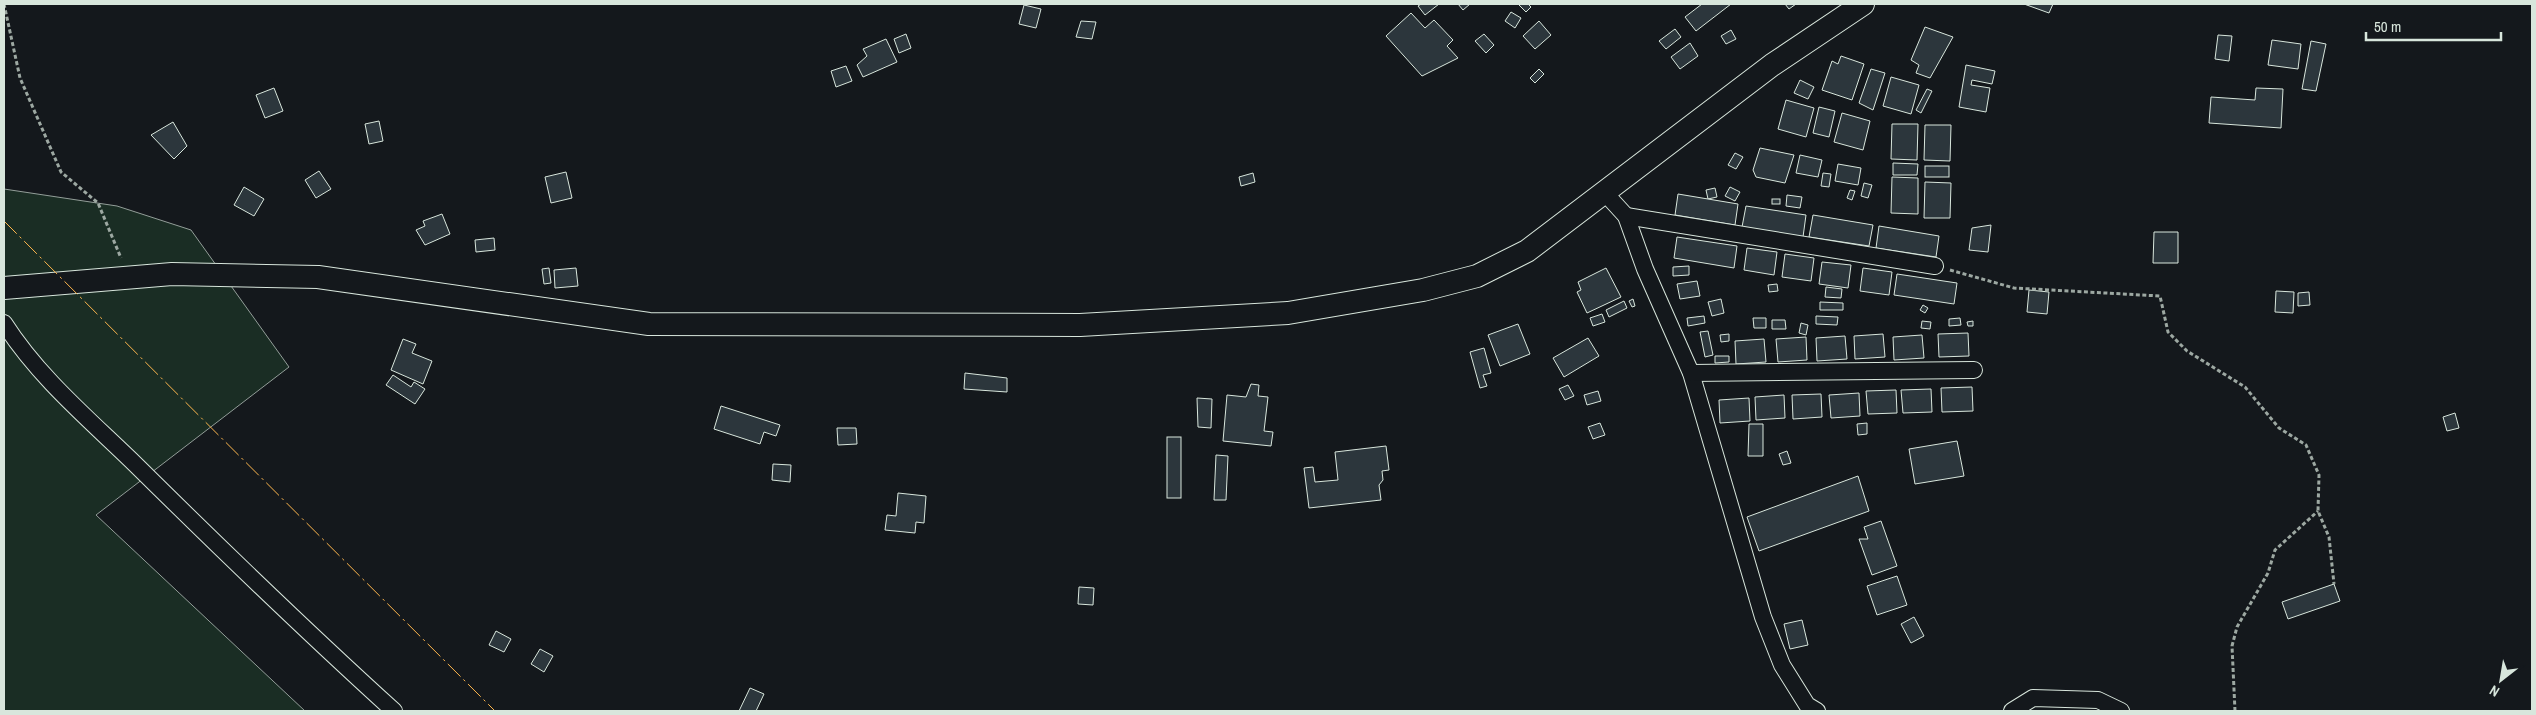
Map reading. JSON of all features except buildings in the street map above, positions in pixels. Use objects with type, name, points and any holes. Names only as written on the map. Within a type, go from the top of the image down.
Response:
[{"type":"main road","points":[[4,288],[172,274],[318,277],[649,324],[1080,325],[1288,313],[1423,290],[1477,276],[1527,251],[1772,65],[1863,4]]},
{"type":"street","points":[[1605,193],[1626,216],[1645,269],[1691,373],[1763,617],[1782,665],[1807,705],[1817,711]]},
{"type":"street","points":[[1626,216],[1935,266]]},
{"type":"street","points":[[4,323],[19,347],[52,383],[169,498],[394,711]]},
{"type":"street","points":[[1691,373],[1974,370]]},
{"type":"street","points":[[2012,711],[2033,698],[2098,700],[2121,711]]},
{"type":"path","points":[[4,4],[20,78],[61,172],[98,203],[128,277]]},
{"type":"path","points":[[1935,266],[2014,288],[2160,296],[2168,332],[2187,351],[2245,387],[2279,428],[2306,445],[2319,475],[2318,511],[2329,537],[2334,584]]},
{"type":"path","points":[[2235,711],[2232,646],[2237,627],[2268,573],[2275,550],[2318,511]]},
{"type":"green space","points":[[4,189],[117,206],[191,230],[289,367],[96,515],[305,711],[4,711]]},
{"type":"power","points":[[4,221],[495,711]]}]
